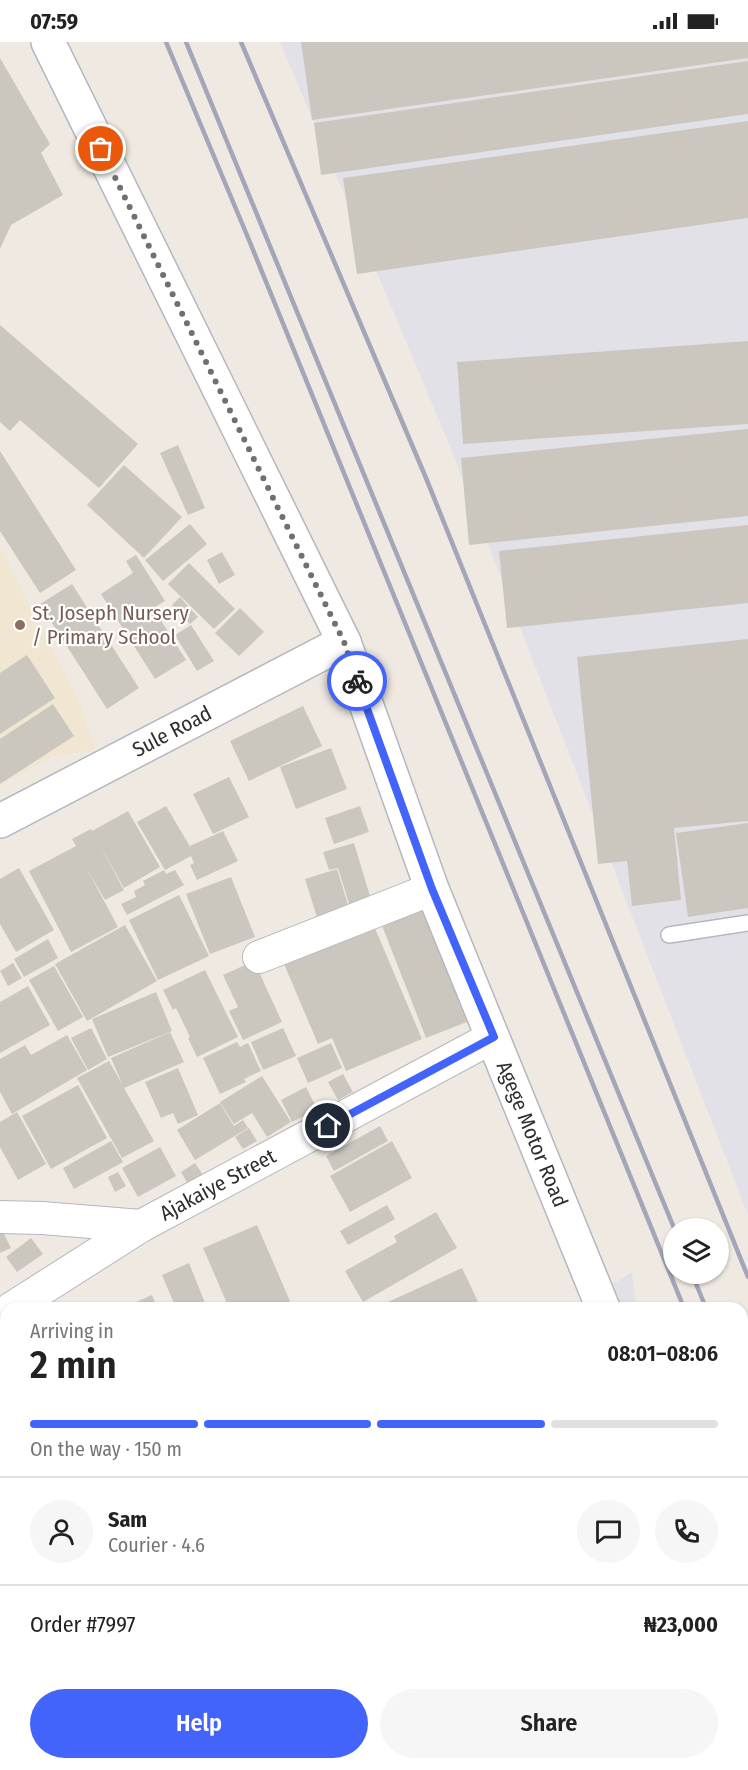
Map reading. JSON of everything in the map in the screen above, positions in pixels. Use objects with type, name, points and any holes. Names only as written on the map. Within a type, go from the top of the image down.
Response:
[{"type":"main road","name":"Agege Motor Road","points":[[48,42],[344,642],[432,889],[601,1302]]},
{"type":"main road","name":"Sule Road","points":[[0,821],[344,642]]},
{"type":"street","points":[[259,957],[432,889]]},
{"type":"street","name":"Ajakaiye Street","points":[[21,1302],[141,1226],[494,1037]]},
{"type":"street","points":[[0,1217],[141,1226]]},
{"type":"lane","points":[[669,935],[748,923]]},
{"type":"shaded area","points":[[280,42],[748,42],[748,1215],[449,444]]},
{"type":"shaded area","name":"St. Joseph Nursery / Primary School","points":[[0,547],[79,702],[96,749],[52,757],[0,785]]},
{"type":"shaded area","points":[[632,1272],[635,1302],[584,1302]]},
{"type":"building","points":[[301,42],[748,42],[748,58],[312,120]]},
{"type":"building","points":[[0,58],[50,144],[41,153],[63,195],[11,225],[0,249]]},
{"type":"building","points":[[748,61],[748,114],[321,175],[314,123]]},
{"type":"building","points":[[748,121],[748,218],[357,274],[343,178]]},
{"type":"building","points":[[0,325],[138,444],[99,488],[20,420],[10,431],[0,422]]},
{"type":"building","points":[[748,341],[748,424],[463,444],[457,362]]},
{"type":"building","points":[[748,429],[748,516],[469,545],[461,458]]},
{"type":"building","points":[[178,445],[205,508],[188,515],[160,453]]},
{"type":"building","points":[[0,451],[76,570],[40,593],[0,531]]},
{"type":"building","points":[[124,465],[182,517],[144,558],[87,505]]},
{"type":"building","points":[[190,524],[207,544],[163,581],[145,560]]},
{"type":"building","points":[[748,525],[748,603],[507,628],[499,551]]},
{"type":"building","points":[[222,552],[235,575],[219,584],[207,560]]},
{"type":"building","points":[[136,555],[165,601],[153,608],[186,660],[155,679],[101,594],[133,573],[126,561]]},
{"type":"building","points":[[189,563],[235,609],[214,629],[168,584]]},
{"type":"building","points":[[72,584],[139,688],[107,709],[40,604]]},
{"type":"building","points":[[180,597],[198,617],[190,624],[172,605]]},
{"type":"building","points":[[240,608],[264,632],[239,656],[215,633]]},
{"type":"building","points":[[191,625],[214,661],[197,671],[175,635]]},
{"type":"building","points":[[748,639],[748,821],[674,828],[681,900],[632,906],[627,861],[598,864],[577,657]]},
{"type":"building","points":[[27,655],[55,698],[0,734],[0,673]]},
{"type":"building","points":[[53,704],[74,736],[0,784],[0,739]]},
{"type":"building","points":[[303,706],[322,746],[249,781],[230,741]]},
{"type":"building","points":[[331,748],[347,789],[296,809],[280,767]]},
{"type":"building","points":[[229,777],[249,817],[213,834],[193,794]]},
{"type":"building","points":[[166,806],[195,855],[190,846],[223,831],[238,861],[197,880],[190,865],[194,863],[191,856],[165,870],[137,822]]},
{"type":"building","points":[[360,806],[369,832],[334,844],[325,818]]},
{"type":"building","points":[[128,811],[160,867],[124,888],[99,844],[124,890],[105,900],[87,869],[118,927],[71,952],[29,871],[76,846],[72,839]]},
{"type":"building","points":[[748,823],[748,908],[688,917],[676,833]]},
{"type":"building","points":[[354,843],[372,903],[351,910],[338,868],[329,870],[323,852]]},
{"type":"building","points":[[19,868],[54,930],[16,952],[0,924],[0,879]]},
{"type":"building","points":[[337,869],[349,908],[317,917],[305,879]]},
{"type":"building","points":[[164,870],[166,874],[175,870],[184,885],[127,915],[121,904],[136,897],[134,891],[145,885],[143,881]]},
{"type":"building","points":[[231,877],[255,937],[210,954],[186,894]]},
{"type":"building","points":[[179,895],[209,956],[158,980],[129,920]]},
{"type":"building","points":[[422,907],[467,1022],[426,1038],[381,923]]},
{"type":"building","points":[[125,925],[157,981],[87,1021],[55,964]]},
{"type":"building","points":[[374,926],[422,1039],[346,1071],[332,1038],[318,1044],[284,964]]},
{"type":"building","points":[[48,939],[58,958],[24,977],[14,959]]},
{"type":"building","points":[[254,961],[282,1022],[243,1040],[229,1011],[238,1007],[223,975]]},
{"type":"building","points":[[13,963],[22,978],[8,986],[0,971]]},
{"type":"building","points":[[54,966],[83,1017],[58,1031],[29,980]]},
{"type":"building","points":[[205,970],[238,1037],[197,1057],[176,1008],[173,1010],[163,990]]},
{"type":"building","points":[[28,986],[50,1025],[0,1053],[0,1002]]},
{"type":"building","points":[[156,992],[172,1031],[108,1057],[92,1019]]},
{"type":"building","points":[[91,1028],[107,1059],[88,1070],[71,1038]]},
{"type":"building","points":[[283,1028],[296,1056],[263,1070],[251,1042]]},
{"type":"building","points":[[170,1032],[184,1062],[124,1088],[154,1141],[122,1158],[77,1078],[109,1061],[123,1086],[111,1058]]},
{"type":"building","points":[[67,1035],[87,1070],[12,1114],[0,1092],[0,1059],[25,1045],[31,1055]]},
{"type":"building","points":[[237,1042],[240,1047],[248,1043],[261,1071],[244,1079],[246,1082],[220,1094],[203,1058]]},
{"type":"building","points":[[331,1043],[342,1068],[308,1083],[297,1058]]},
{"type":"building","points":[[178,1068],[198,1115],[178,1124],[173,1113],[161,1118],[145,1082]]},
{"type":"building","points":[[343,1074],[353,1092],[338,1100],[328,1082]]},
{"type":"building","points":[[262,1076],[291,1122],[267,1137],[252,1113],[234,1124],[220,1102]]},
{"type":"building","points":[[78,1085],[107,1138],[51,1169],[22,1116]]},
{"type":"building","points":[[306,1087],[317,1109],[292,1122],[281,1100]]},
{"type":"building","points":[[220,1103],[234,1126],[243,1120],[248,1128],[195,1160],[177,1130]]},
{"type":"building","points":[[17,1112],[46,1164],[18,1180],[0,1147],[0,1122]]},
{"type":"building","points":[[380,1126],[388,1141],[334,1171],[326,1156]]},
{"type":"building","points":[[249,1128],[257,1141],[243,1149],[235,1137]]},
{"type":"building","points":[[111,1141],[123,1162],[74,1189],[63,1168]]},
{"type":"building","points":[[392,1141],[412,1178],[350,1212],[330,1176]]},
{"type":"building","points":[[160,1147],[176,1176],[138,1197],[122,1168]]},
{"type":"building","points":[[195,1163],[203,1175],[188,1184],[181,1172]]},
{"type":"building","points":[[118,1172],[126,1186],[115,1192],[108,1177]]},
{"type":"building","points":[[387,1205],[395,1219],[348,1245],[340,1231]]},
{"type":"building","points":[[436,1212],[457,1248],[363,1302],[345,1271],[397,1242],[394,1236]]},
{"type":"building","points":[[257,1225],[290,1302],[226,1302],[203,1248]]},
{"type":"building","points":[[0,1226],[11,1248],[0,1253]]},
{"type":"building","points":[[31,1238],[43,1254],[17,1272],[6,1257]]},
{"type":"building","points":[[189,1263],[205,1302],[173,1302],[162,1275]]},
{"type":"building","points":[[462,1268],[478,1302],[388,1302]]},
{"type":"building","points":[[152,1295],[155,1302],[136,1302]]},
{"type":"railway","points":[[166,42],[249,240],[682,1302]]},
{"type":"railway","points":[[186,42],[670,1218]]},
{"type":"railway","points":[[241,42],[426,478],[748,1277]]},
{"type":"railway","points":[[696,1284],[704,1302]]},
{"type":"way so far","points":[[101,149],[344,642],[357,681]]},
{"type":"place","name":"St. Joseph Nursery / Primary School","points":[[20,625]]},
{"type":"route","points":[[328,1126],[494,1037],[432,889],[357,681]]}]
